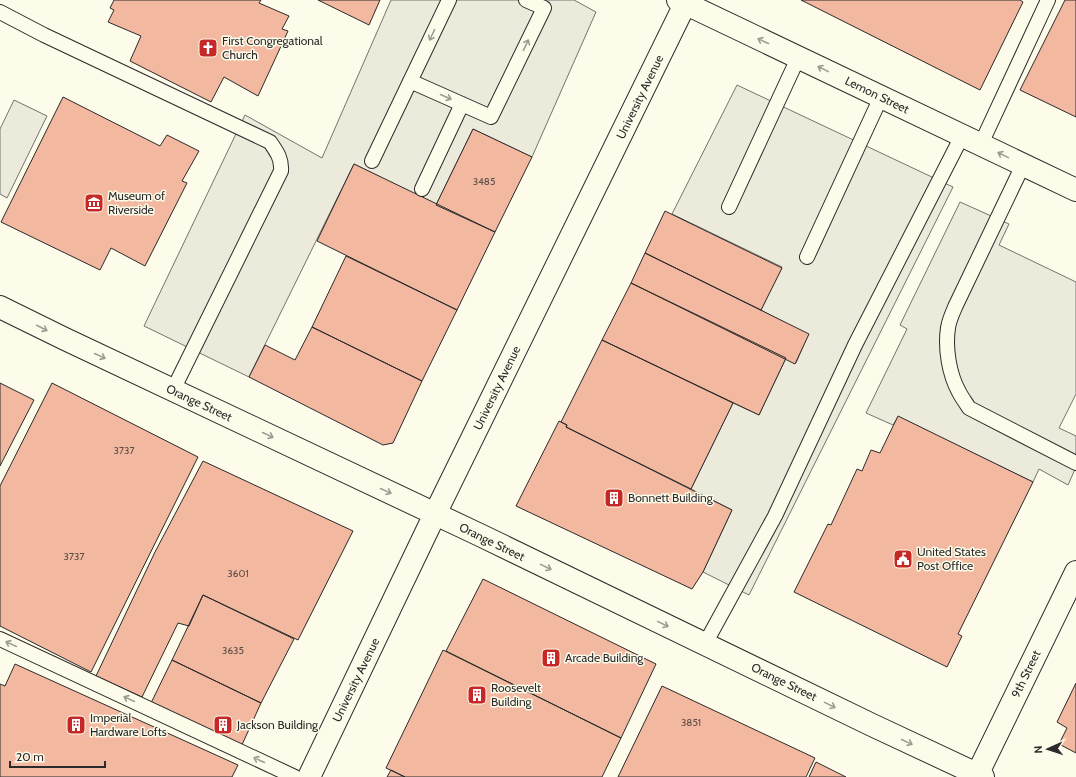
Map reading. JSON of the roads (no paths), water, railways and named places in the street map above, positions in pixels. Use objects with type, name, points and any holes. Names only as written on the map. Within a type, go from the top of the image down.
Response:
[{"type":"street","name":"Lemon Street","points":[[683,1],[798,58],[1076,190]]},
{"type":"street","name":"University Avenue","points":[[309,777],[683,1]]},
{"type":"street","name":"Orange Street","points":[[0,307],[435,514],[979,776]]},
{"type":"street","name":"9th Street","points":[[979,776],[1076,572]]},
{"type":"lane","points":[[372,161],[449,0]]},
{"type":"lane","points":[[410,81],[491,117],[544,8],[526,0]]},
{"type":"lane","points":[[705,644],[775,516],[855,345],[1048,0]]},
{"type":"lane","points":[[0,12],[51,39],[270,142],[278,153],[282,162],[281,171],[173,390]]},
{"type":"lane","points":[[729,207],[798,58]]},
{"type":"lane","points":[[807,256],[881,97]]},
{"type":"lane","points":[[422,189],[462,104]]},
{"type":"lane","points":[[1023,165],[956,305],[948,327],[946,342],[949,360],[952,374],[959,392],[970,408],[1076,463]]},
{"type":"lane","points":[[0,639],[295,777]]},
{"type":"place","name":"First Congregational Church","points":[[208,48]]},
{"type":"place","name":"Museum of Riverside","points":[[94,203]]},
{"type":"place","name":"Bonnett Building","points":[[614,498]]},
{"type":"place","name":"United States Post Office","points":[[903,559]]},
{"type":"place","name":"Arcade Building","points":[[551,658]]},
{"type":"place","name":"Roosevelt Building","points":[[477,695]]},
{"type":"place","name":"Imperial Hardware Lofts","points":[[76,725]]},
{"type":"place","name":"Jackson Building","points":[[223,725]]}]
